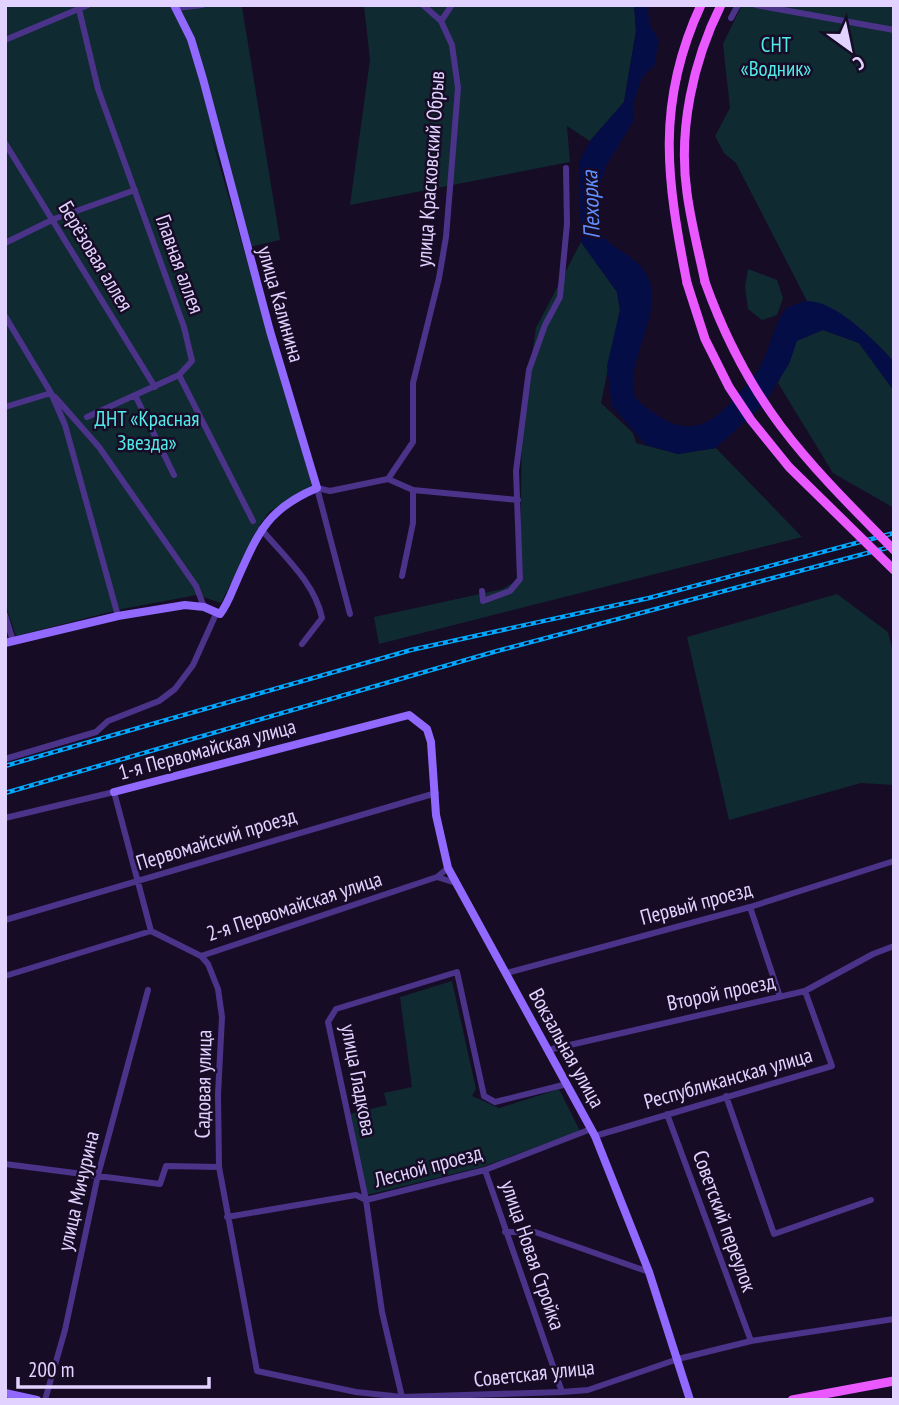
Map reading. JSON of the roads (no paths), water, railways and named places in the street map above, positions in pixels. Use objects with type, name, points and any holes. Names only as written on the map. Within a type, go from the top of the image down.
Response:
[{"type":"main road","points":[[701,5],[690,30],[676,78],[668,139],[670,195],[687,283],[705,340],[729,387],[751,420],[789,467],[894,570]]},
{"type":"main road","points":[[721,5],[696,68],[684,138],[687,191],[705,282],[723,334],[766,410],[803,458],[894,550]]},
{"type":"main road","points":[[792,1400],[894,1381]]},
{"type":"street","points":[[5,40],[88,5]]},
{"type":"street","points":[[175,7],[202,5]]},
{"type":"street","name":"улица Красковский Обрыв","points":[[388,479],[413,442],[413,383],[439,278],[446,237],[457,67],[452,45],[441,21],[423,5]]},
{"type":"street","points":[[441,21],[452,5]]},
{"type":"street","points":[[732,18],[738,5]]},
{"type":"street","points":[[756,5],[894,30]]},
{"type":"street","name":"Главная аллея","points":[[79,7],[97,89],[184,327],[192,361],[179,375]]},
{"type":"street","name":"улица Калинина","points":[[175,7],[191,38],[204,79],[270,331],[317,488],[350,614]]},
{"type":"street","name":"Берёзовая аллея","points":[[5,143],[155,387]]},
{"type":"street","points":[[482,591],[483,601],[510,591],[520,579],[516,471],[529,370],[545,325],[560,297],[566,225],[566,169]]},
{"type":"street","points":[[5,243],[54,219],[135,191]]},
{"type":"street","points":[[5,317],[51,393],[65,425],[88,498],[118,616]]},
{"type":"street","points":[[87,417],[179,375],[253,522]]},
{"type":"street","points":[[5,407],[51,393]]},
{"type":"street","points":[[51,393],[99,447],[196,586],[204,607]]},
{"type":"street","points":[[135,395],[174,475]]},
{"type":"street","points":[[5,759],[96,732],[108,721],[159,701],[175,689],[194,665],[216,614],[225,608],[261,528],[286,504],[317,488],[330,491],[388,479],[413,490],[518,500]]},
{"type":"street","points":[[402,576],[413,523],[413,490]]},
{"type":"street","points":[[261,528],[308,586],[321,612],[322,618],[302,644]]},
{"type":"street","points":[[5,615],[9,642],[118,616],[186,605],[204,607],[216,614]]},
{"type":"street","name":"1-я Первомайская улица","points":[[5,818],[409,715],[417,719]]},
{"type":"street","name":"Вокзальная улица","points":[[417,719],[432,742],[436,815],[448,868],[593,1133],[649,1272],[690,1400]]},
{"type":"street","points":[[5,976],[151,931],[114,792]]},
{"type":"street","name":"Первомайский проезд","points":[[5,920],[436,793]]},
{"type":"street","name":"Первый проезд","points":[[507,973],[750,907],[894,861]]},
{"type":"street","name":"2-я Первомайская улица","points":[[151,931],[201,956],[437,877],[448,868]]},
{"type":"street","points":[[437,877],[456,883]]},
{"type":"street","points":[[750,907],[780,997]]},
{"type":"street","name":"Второй проезд","points":[[548,1051],[805,990],[873,954],[894,946]]},
{"type":"street","name":"Садовая улица","points":[[201,956],[208,964],[218,989],[222,1017],[218,1094],[219,1167],[257,1371]]},
{"type":"street","name":"улица Гладкова","points":[[366,1200],[329,1028],[330,1015],[336,1009],[457,972],[484,1096],[495,1102],[567,1084]]},
{"type":"street","name":"улица Мичурина","points":[[45,1400],[65,1330],[98,1175],[148,990]]},
{"type":"street","name":"Республиканская улица","points":[[593,1133],[832,1066],[805,990]]},
{"type":"street","points":[[726,1096],[774,1234],[871,1200]]},
{"type":"street","name":"Советский переулок","points":[[667,1114],[751,1341]]},
{"type":"street","name":"Лесной проезд","points":[[228,1217],[356,1195],[366,1200],[485,1170],[593,1133]]},
{"type":"street","points":[[5,1164],[160,1184],[166,1166],[219,1167]]},
{"type":"street","name":"улица Новая Стройка","points":[[485,1170],[562,1392]]},
{"type":"street","points":[[366,1200],[382,1312],[402,1397]]},
{"type":"street","points":[[505,1232],[535,1233],[649,1272]]},
{"type":"street","name":"Советская улица","points":[[257,1371],[357,1396],[402,1397],[588,1390],[679,1359],[751,1341],[894,1318]]},
{"type":"street","points":[[5,1393],[37,1400]]},
{"type":"water","name":"Пехорка","points":[[634,5],[647,5],[650,25],[659,41],[654,66],[642,77],[633,104],[634,120],[606,166],[599,187],[600,233],[640,266],[651,287],[649,320],[634,369],[636,399],[663,419],[675,424],[699,425],[710,420],[723,411],[757,372],[786,308],[808,301],[820,303],[844,315],[894,362],[894,391],[859,343],[823,330],[797,341],[789,364],[764,404],[716,448],[678,454],[646,445],[612,406],[607,366],[620,310],[617,292],[581,242],[579,162],[590,141],[624,102],[636,31]]},
{"type":"railway","points":[[5,766],[411,650],[649,598],[894,533]]},
{"type":"railway","points":[[5,793],[497,651],[894,546]]},
{"type":"park label","name":"СНТ «Водник»","points":[[776,56]]},
{"type":"park label","name":"ДНТ «Красная Звезда»","points":[[147,430]]}]
